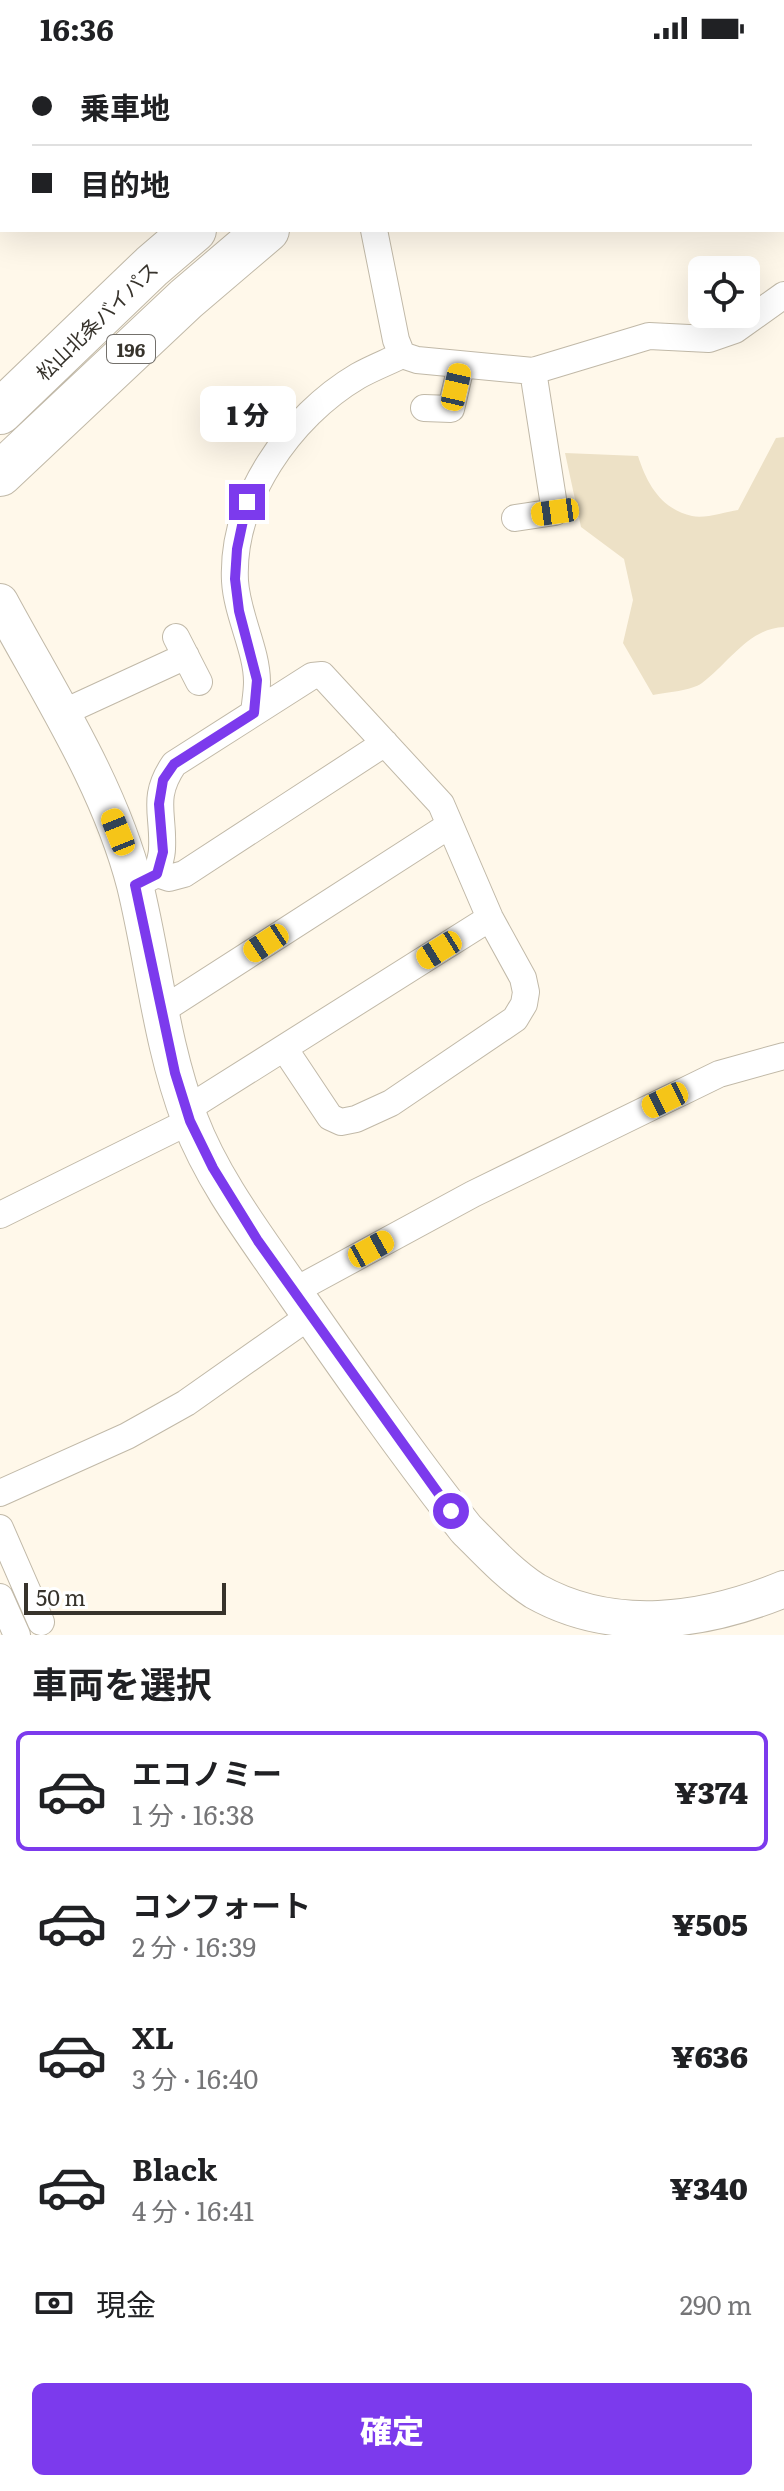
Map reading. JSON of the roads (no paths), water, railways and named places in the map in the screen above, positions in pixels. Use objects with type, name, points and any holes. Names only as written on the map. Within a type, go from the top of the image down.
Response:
[{"type":"highway","name":"松山北条バイパス","points":[[0,412],[192,232]]},
{"type":"highway","name":"196","points":[[0,474],[186,299],[265,232]]},
{"type":"street","points":[[374,232],[396,340],[402,355]]},
{"type":"street","points":[[254,713],[257,680],[239,611],[235,579],[237,549],[247,502],[264,469],[325,400],[357,376],[402,355],[461,366],[533,371],[649,336],[709,339],[735,330],[784,295]]},
{"type":"street","points":[[424,408],[451,409],[461,366]]},
{"type":"street","points":[[515,518],[555,512],[533,371]]},
{"type":"street","points":[[0,602],[146,880],[161,1011],[175,1073],[188,1115],[213,1168],[258,1241],[466,1529],[499,1562],[536,1591],[567,1607],[653,1629],[744,1605],[784,1589]]},
{"type":"street","points":[[60,714],[181,647],[199,682]]},
{"type":"street","points":[[146,880],[163,852],[159,804],[163,780],[174,764],[312,676],[322,675],[441,804],[490,918],[523,978],[526,992],[524,1004],[515,1019],[391,1103],[356,1119],[341,1122],[330,1117],[284,1048]]},
{"type":"street","points":[[146,880],[184,874],[385,743]]},
{"type":"street","points":[[161,1011],[450,825]]},
{"type":"street","points":[[0,1215],[188,1115],[284,1048],[490,918]]},
{"type":"street","points":[[1,1490],[127,1436],[186,1403],[302,1303],[473,1194],[719,1074],[784,1056]]},
{"type":"street","points":[[0,1528],[41,1622]]},
{"type":"street","points":[[0,1597],[17,1635]]}]
